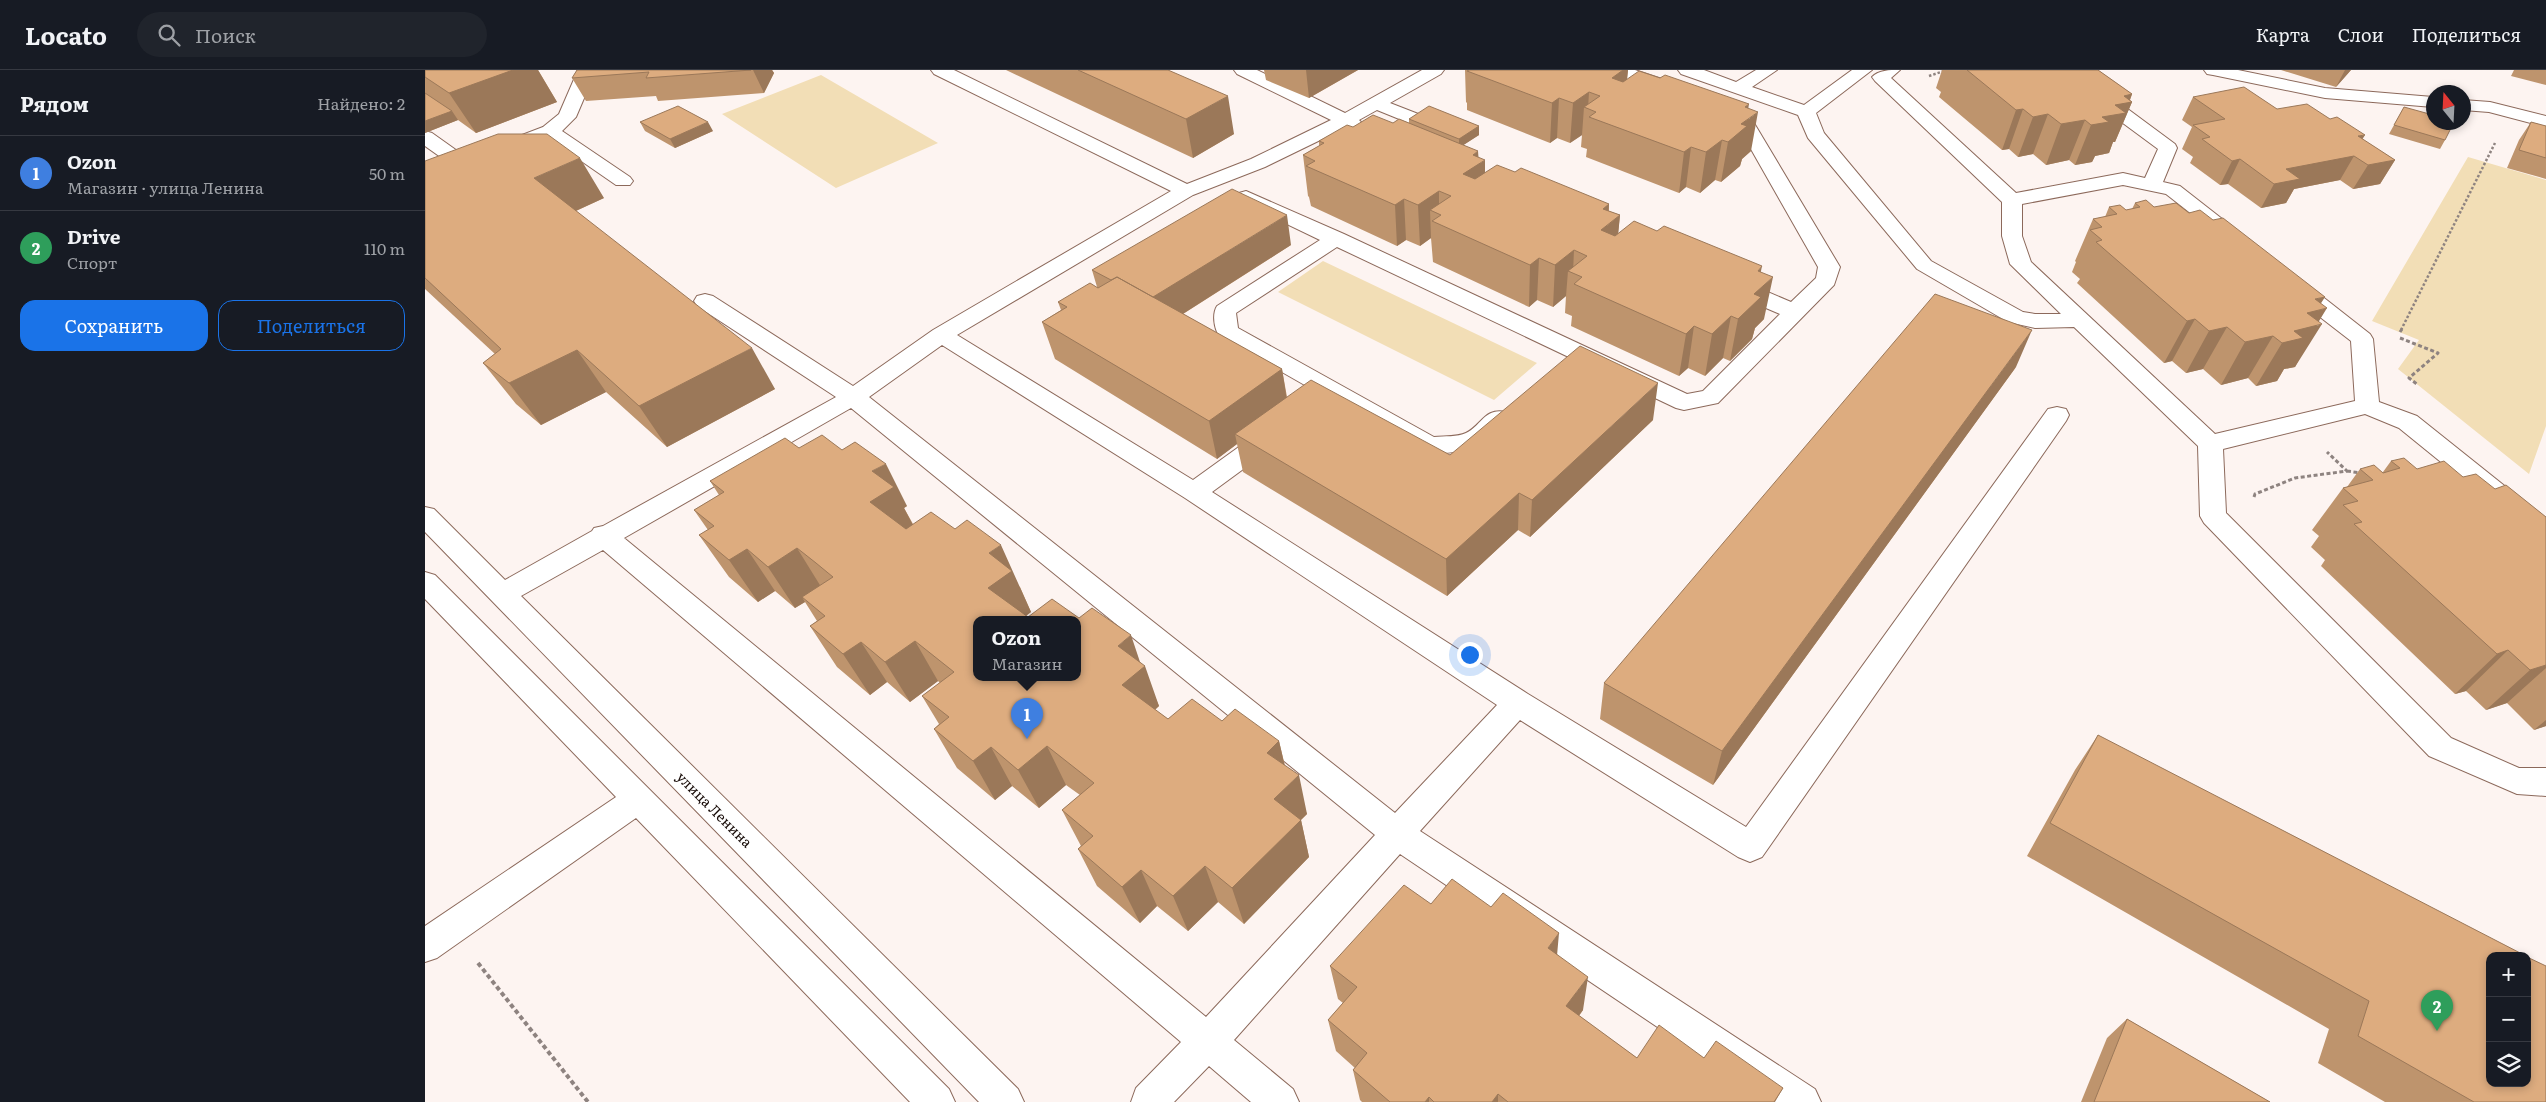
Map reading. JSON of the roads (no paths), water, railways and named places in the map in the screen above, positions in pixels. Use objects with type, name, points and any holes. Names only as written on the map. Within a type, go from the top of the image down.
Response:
[{"type":"street","points":[[440,173],[550,131],[567,117],[587,70]]},
{"type":"street","points":[[940,70],[1187,191]]},
{"type":"street","points":[[1243,70],[1371,133]]},
{"type":"street","points":[[502,594],[603,535],[853,396],[941,335],[1187,191],[1258,163],[1344,121],[1435,70]]},
{"type":"street","points":[[1618,70],[1688,94]]},
{"type":"street","points":[[1687,70],[1806,112],[1815,134],[1925,265],[2015,316],[2035,322],[2080,320]]},
{"type":"street","points":[[1738,88],[1768,70]]},
{"type":"street","points":[[2061,70],[2065,71],[2168,148],[2151,185]]},
{"type":"street","points":[[2213,70],[2325,93],[2426,101]]},
{"type":"street","points":[[1806,112],[1864,73],[1904,101],[2012,200],[2012,236],[2021,264],[2211,444],[2213,516],[2440,747],[2517,781],[2546,782]]},
{"type":"street","points":[[1375,103],[1419,121]]},
{"type":"street","points":[[1213,182],[1337,238],[1567,356],[1684,402],[1710,398],[1826,280],[1829,267],[1742,118],[1732,110],[1714,103]]},
{"type":"street","points":[[2471,106],[2490,107],[2546,122]]},
{"type":"street","points":[[550,131],[623,181]]},
{"type":"street","points":[[425,137],[478,159]]},
{"type":"street","points":[[2012,200],[2123,179],[2173,190],[2241,244]]},
{"type":"street","points":[[1337,238],[1225,312],[1227,331],[1431,446],[1473,440],[1516,401]]},
{"type":"street","points":[[2279,273],[2362,339],[2367,406]]},
{"type":"street","points":[[1721,280],[1795,312]]},
{"type":"street","points":[[705,302],[853,396],[1397,834],[1802,1102]]},
{"type":"street","points":[[941,335],[1194,492],[1517,703],[1750,847],[2057,415]]},
{"type":"street","points":[[1310,407],[1333,390]]},
{"type":"street","points":[[2211,444],[2367,406],[2409,422],[2546,533]]},
{"type":"street","points":[[1194,492],[1287,424]]},
{"type":"street","name":"улица Ленина","points":[[425,516],[1005,1102]]},
{"type":"street","points":[[603,535],[1209,1040],[1280,1102]]},
{"type":"street","points":[[425,582],[935,1102]]},
{"type":"street","points":[[1149,1101],[1209,1040],[1517,703]]},
{"type":"street","points":[[438,938],[638,799]]},
{"type":"place","name":"Ozon","points":[[1027,739]]},
{"type":"place","name":"Drive","points":[[2437,1031]]}]
